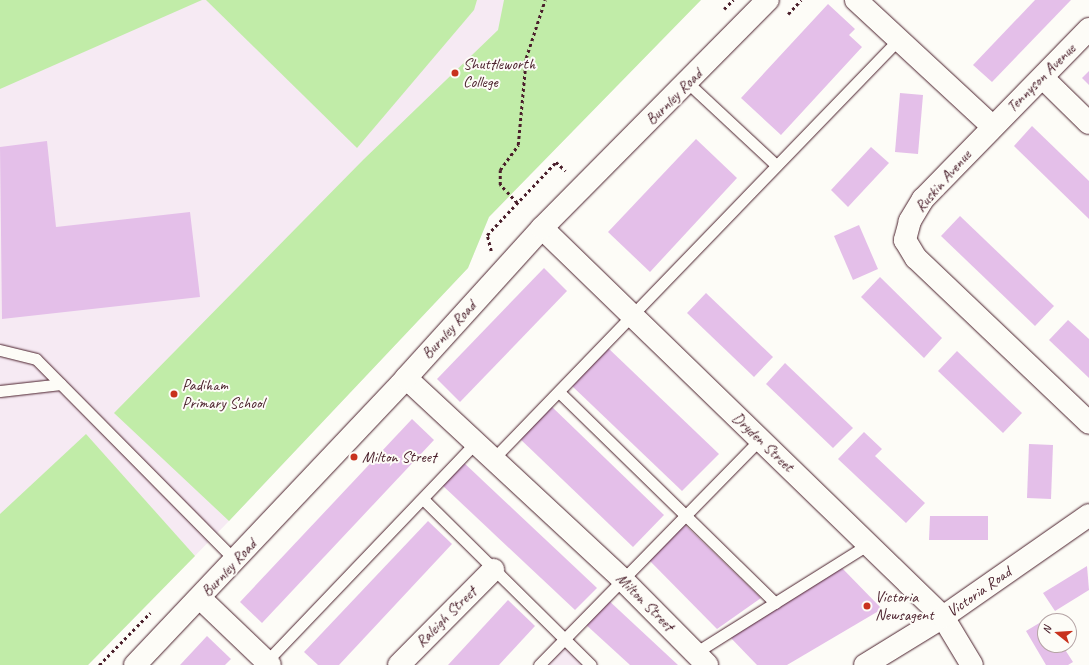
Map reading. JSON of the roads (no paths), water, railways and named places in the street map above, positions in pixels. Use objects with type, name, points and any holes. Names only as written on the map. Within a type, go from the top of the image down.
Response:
[{"type":"street","name":"Burnley Road","points":[[135,665],[201,599],[406,378],[542,228],[688,83],[768,0]]},
{"type":"street","points":[[856,0],[992,126]]},
{"type":"street","name":"Tennyson Avenue","points":[[992,126],[1043,78],[1089,29]]},
{"type":"street","points":[[1043,78],[1089,123]]},
{"type":"street","name":"Ruskin Avenue","points":[[992,126],[923,199],[910,221],[905,240],[916,258],[1089,423]]},
{"type":"street","name":"Dryden Street","points":[[542,228],[944,617],[972,665]]},
{"type":"street","name":"Milton Street","points":[[406,378],[494,458],[622,579],[701,659]]},
{"type":"street","name":"Victoria Road","points":[[866,665],[944,617],[1089,515]]},
{"type":"street","name":"Raleigh Street","points":[[399,665],[494,570]]},
{"type":"street","points":[[201,599],[267,664]]},
{"type":"lane","points":[[494,458],[898,40]]},
{"type":"lane","points":[[688,83],[776,165]]},
{"type":"lane","points":[[0,350],[36,359],[236,561]]},
{"type":"lane","points":[[0,392],[61,384]]},
{"type":"lane","points":[[559,392],[686,513],[775,603]]},
{"type":"lane","points":[[539,665],[760,439]]},
{"type":"lane","points":[[267,664],[476,442]]},
{"type":"lane","points":[[423,499],[591,665]]},
{"type":"lane","points":[[701,659],[775,603],[869,544]]},
{"type":"place","name":"Shuttleworth College","points":[[455,73]]},
{"type":"place","name":"Padiham Primary School","points":[[174,394]]},
{"type":"place","name":"Milton Street","points":[[354,457]]},
{"type":"place","name":"Victoria Newsagent","points":[[867,606]]}]
